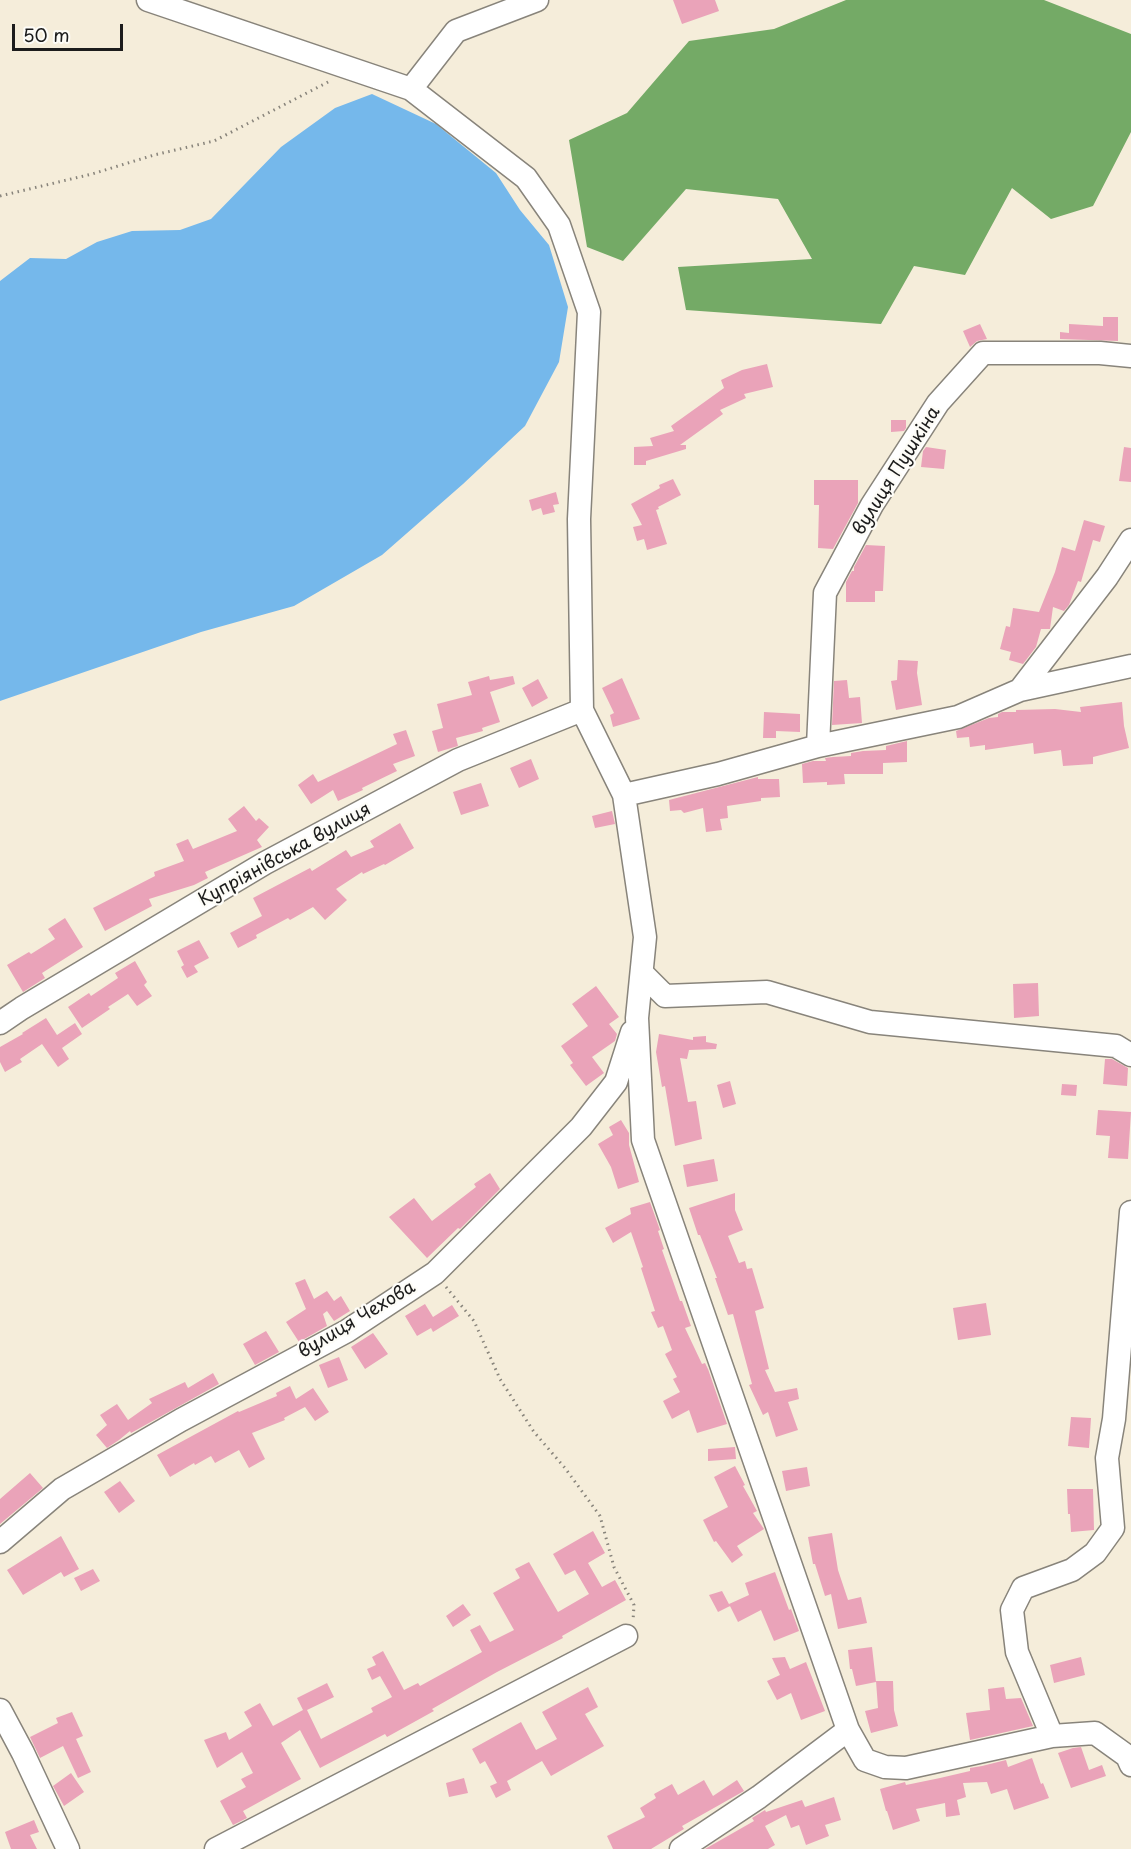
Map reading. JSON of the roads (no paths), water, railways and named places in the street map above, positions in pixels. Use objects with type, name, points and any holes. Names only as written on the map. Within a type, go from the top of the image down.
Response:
[{"type":"street","points":[[148,0],[411,89],[526,178],[559,225],[589,312],[579,519],[582,710],[624,795],[645,936],[637,1018],[644,1140],[848,1730],[865,1760],[885,1767],[906,1768],[1052,1736],[1095,1733],[1127,1756],[1131,1765]]},
{"type":"street","points":[[411,89],[456,31],[537,0]]},
{"type":"street","name":"вулиця Пушкіна","points":[[819,746],[825,593],[872,505],[938,403],[983,353],[1100,353],[1131,356]]},
{"type":"street","points":[[1020,690],[1107,577],[1131,540]]},
{"type":"street","points":[[624,795],[718,774],[819,746],[958,717],[1020,690],[1131,666]]},
{"type":"street","name":"Купріянівська вулиця","points":[[0,1023],[295,847],[458,759],[582,710]]},
{"type":"street","points":[[642,973],[665,996],[767,992],[870,1022],[1116,1046],[1131,1055]]},
{"type":"street","name":"вулиця Чехова","points":[[0,1542],[62,1489],[181,1420],[347,1331],[435,1273],[581,1127],[616,1082],[637,1018]]},
{"type":"street","points":[[1052,1736],[1017,1652],[1012,1610],[1023,1588],[1072,1570],[1095,1553],[1113,1528],[1107,1458],[1114,1419],[1131,1212]]},
{"type":"street","points":[[216,1849],[626,1636]]},
{"type":"street","points":[[0,1710],[68,1849]]},
{"type":"street","points":[[681,1849],[759,1797],[848,1730]]},
{"type":"water","points":[[372,94],[436,124],[496,173],[520,210],[549,245],[568,307],[559,362],[525,426],[382,555],[294,606],[201,632],[0,701],[0,281],[30,258],[66,259],[97,242],[132,231],[180,230],[211,219],[281,147],[335,108]]}]
